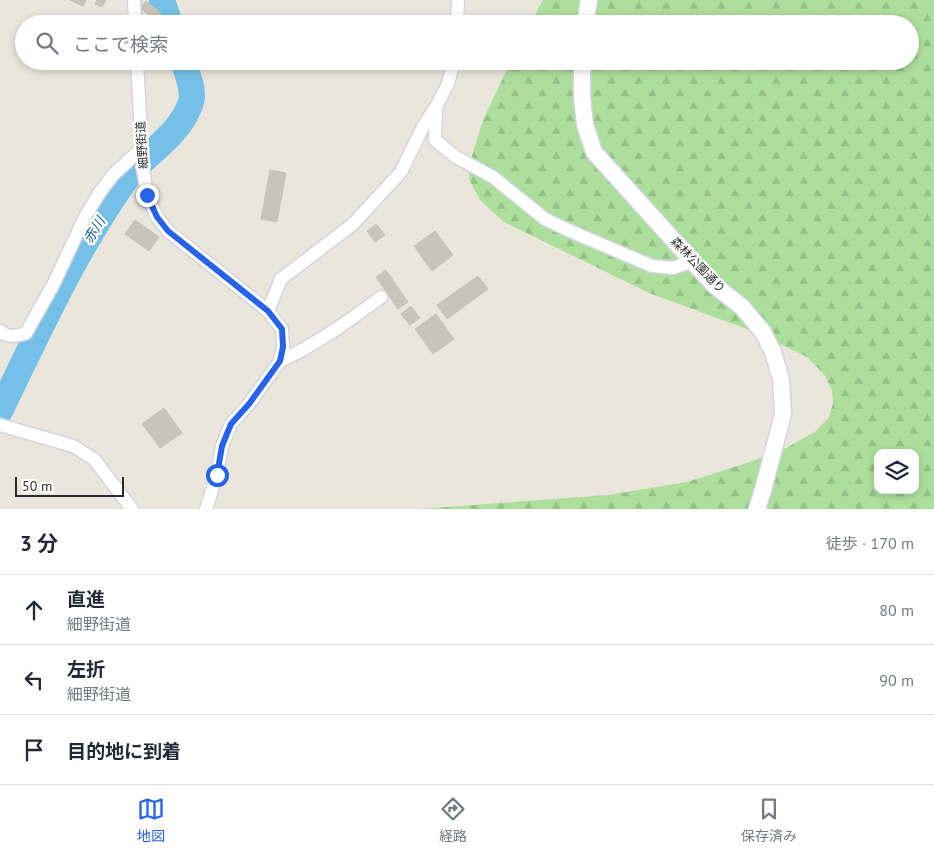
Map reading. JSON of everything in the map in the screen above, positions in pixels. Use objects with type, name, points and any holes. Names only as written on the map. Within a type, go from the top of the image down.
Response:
[{"type":"street","points":[[134,0],[135,15]]},
{"type":"street","points":[[457,15],[458,0]]},
{"type":"street","points":[[586,15],[589,0]]},
{"type":"street","name":"細野街道","points":[[138,70],[147,195],[157,217],[168,231],[268,311],[282,329],[283,347],[280,361]]},
{"type":"street","points":[[268,311],[281,279],[353,224],[401,172],[424,125],[448,84],[452,70]]},
{"type":"street","name":"森林公園通り","points":[[582,70],[584,125],[594,152],[714,285],[742,307],[763,332],[773,352],[781,379],[783,414],[757,509]]},
{"type":"street","points":[[436,107],[435,140],[456,157],[493,177],[545,219],[652,266],[673,268],[693,261]]},
{"type":"street","points":[[0,331],[4,334],[18,336],[26,333],[53,284],[86,215],[100,192],[113,175],[142,148]]},
{"type":"street","points":[[206,509],[217,475],[222,446],[231,424],[249,404],[280,361],[300,352],[331,333],[382,297]]},
{"type":"street","points":[[0,424],[73,446],[94,459],[132,509]]},
{"type":"green space","points":[[543,0],[934,0],[934,509],[421,509],[608,495],[687,482],[750,462],[786,448],[816,431],[829,417],[833,403],[832,390],[824,374],[807,357],[755,332],[649,293],[504,222],[480,200],[469,179],[470,162],[483,120],[507,70],[919,70],[919,15],[535,15]]},
{"type":"building","points":[[70,0],[86,0],[83,6]]},
{"type":"building","points":[[97,0],[106,0],[102,7],[95,4]]},
{"type":"building","points":[[146,1],[161,13],[159,15],[149,15],[140,8]]},
{"type":"building","points":[[270,170],[286,173],[277,222],[261,219]]},
{"type":"building","points":[[135,220],[159,237],[149,251],[125,234]]},
{"type":"building","points":[[376,224],[385,235],[375,242],[367,231]]},
{"type":"building","points":[[435,231],[453,255],[432,271],[414,246]]},
{"type":"building","points":[[386,270],[408,302],[398,309],[376,277]]},
{"type":"building","points":[[478,276],[488,289],[447,319],[437,305]]},
{"type":"building","points":[[411,306],[420,318],[410,325],[401,314]]},
{"type":"building","points":[[436,314],[454,339],[433,354],[415,329]]},
{"type":"building","points":[[164,408],[182,433],[160,448],[142,424]]},
{"type":"waterway","name":"赤川","points":[[162,0],[167,15]]},
{"type":"waterway","name":"赤川","points":[[0,411],[73,265],[106,209],[132,172],[168,137],[184,117],[192,100],[186,70]]},
{"type":"route","points":[[147,195],[157,217],[168,231],[268,311],[282,329],[283,347],[280,361],[249,404],[231,424],[222,446],[217,475]]}]
